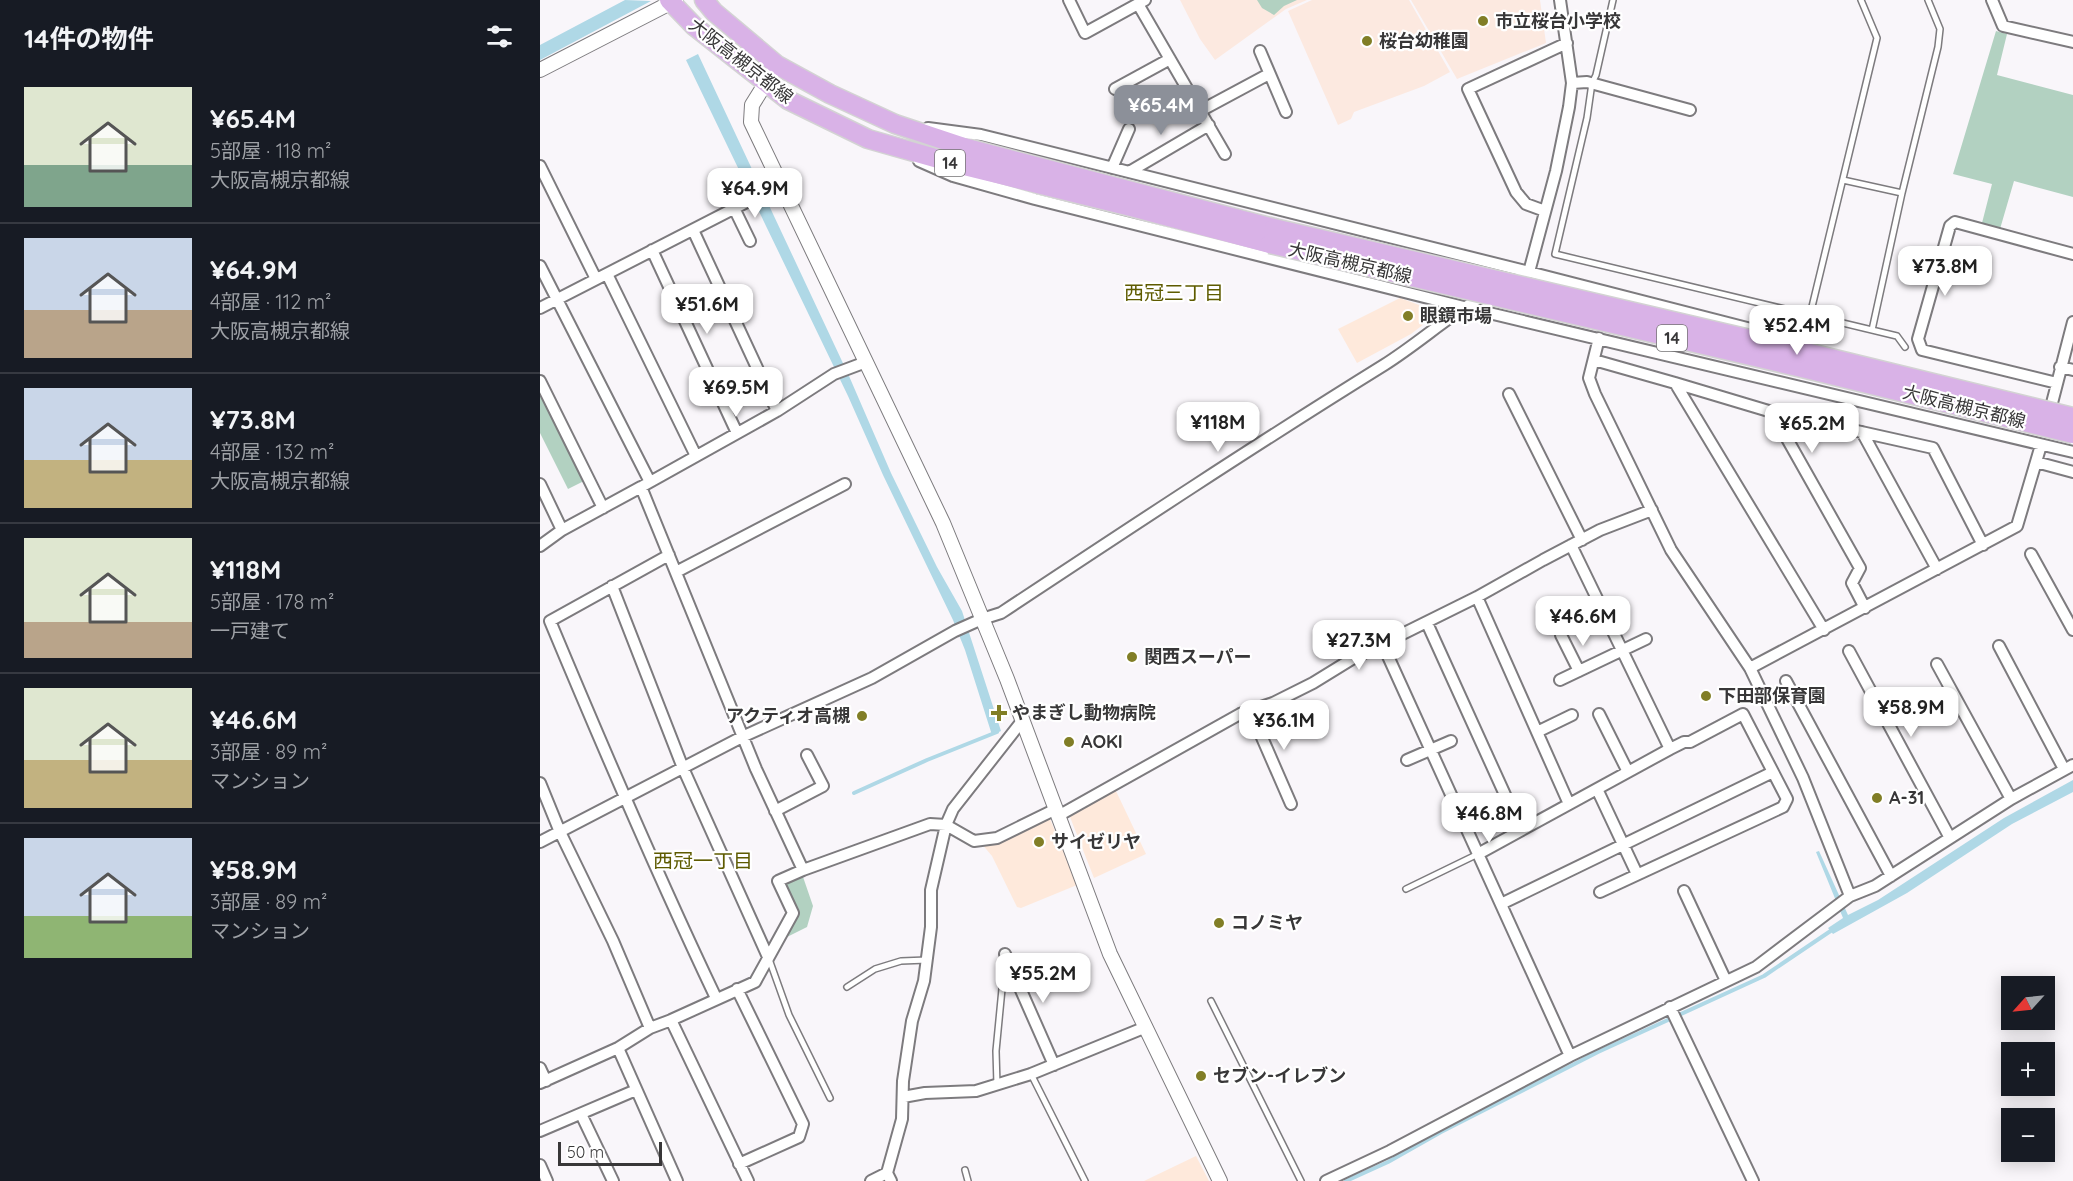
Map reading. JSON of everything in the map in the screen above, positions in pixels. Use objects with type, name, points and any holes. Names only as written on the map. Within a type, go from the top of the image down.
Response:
[{"type":"main road","name":"大阪高槻京都線","points":[[704,0],[714,12],[777,65],[830,94],[896,124],[967,148],[1272,236],[2073,434]]},
{"type":"main road","name":"大阪高槻京都線","points":[[672,1],[694,26],[788,100],[868,139],[956,164],[1131,207],[1806,352],[2073,417]]},
{"type":"street","points":[[1069,0],[1085,33],[1142,2],[1170,59],[1226,154]]},
{"type":"street","points":[[540,842],[742,737],[872,678],[955,631],[1001,613],[1271,435],[1403,352],[1464,307],[1529,272],[1567,126],[1572,83],[1560,0]]},
{"type":"street","points":[[1992,0],[2003,26],[2073,42]]},
{"type":"street","points":[[540,70],[672,1]]},
{"type":"street","points":[[1545,211],[1527,204],[1516,192],[1468,89],[1568,43]]},
{"type":"street","points":[[1260,51],[1286,112]]},
{"type":"street","points":[[1114,89],[1170,59]]},
{"type":"street","points":[[777,65],[752,105],[751,122],[943,523],[977,621],[1022,721],[1110,954],[1220,1181]]},
{"type":"street","points":[[1200,111],[1269,74]]},
{"type":"street","points":[[1572,83],[1592,83],[1690,110]]},
{"type":"street","points":[[896,124],[981,135],[1851,355],[2073,408]]},
{"type":"street","points":[[1129,172],[1209,125]]},
{"type":"street","points":[[1112,168],[1129,129]]},
{"type":"street","points":[[868,139],[953,176],[1035,199],[1464,307],[2073,452]]},
{"type":"street","points":[[540,166],[596,279]]},
{"type":"street","points":[[540,308],[780,185]]},
{"type":"street","points":[[734,208],[750,242]]},
{"type":"street","points":[[2057,383],[1922,350],[1918,339],[1950,226],[1955,222],[2073,254]]},
{"type":"street","points":[[693,230],[777,411]]},
{"type":"street","points":[[652,250],[737,433]]},
{"type":"street","points":[[540,266],[645,485],[669,555],[742,737],[803,870]]},
{"type":"street","points":[[607,274],[696,456]]},
{"type":"street","points":[[2052,403],[2073,322]]},
{"type":"street","points":[[1599,338],[1589,378],[1595,394],[1671,550],[1750,668],[1803,778],[1843,901]]},
{"type":"street","points":[[1594,360],[1772,412],[1933,448],[1983,545]]},
{"type":"street","points":[[540,546],[562,530],[777,411],[834,374],[866,362]]},
{"type":"street","points":[[2060,367],[2073,370]]},
{"type":"street","points":[[540,381],[603,508]]},
{"type":"street","points":[[1675,383],[1824,630]]},
{"type":"street","points":[[1509,394],[1582,540]]},
{"type":"street","points":[[1772,412],[1860,568],[1852,583],[1865,608]]},
{"type":"street","points":[[1862,432],[1938,569]]},
{"type":"street","points":[[1750,668],[2017,526],[2042,445]]},
{"type":"street","points":[[2036,462],[2073,472]]},
{"type":"street","points":[[540,484],[562,530]]},
{"type":"street","points":[[676,572],[845,484]]},
{"type":"street","points":[[540,1068],[543,1082],[618,1048],[650,1028],[755,982],[793,913],[778,881],[930,824],[946,825],[974,841],[997,838],[1057,812],[1240,714],[1273,703],[1313,683],[1352,658],[1427,623],[1600,530],[1652,510]]},
{"type":"street","points":[[1571,545],[1670,749]]},
{"type":"street","points":[[2031,554],[2073,630]]},
{"type":"street","points":[[669,555],[545,623],[716,998]]},
{"type":"street","points":[[612,586],[683,768],[768,957]]},
{"type":"street","points":[[1477,597],[1569,804]]},
{"type":"street","points":[[1427,623],[1521,830]]},
{"type":"street","points":[[1562,635],[1579,671]]},
{"type":"street","points":[[1560,680],[1646,639]]},
{"type":"street","points":[[1382,643],[1570,1056]]},
{"type":"street","points":[[1326,1181],[1390,1151],[1570,1056],[1674,1014],[1726,981],[1756,967],[1843,901],[1875,886],[2011,799],[2069,767],[1999,646]]},
{"type":"street","points":[[1849,651],[1950,838]]},
{"type":"street","points":[[1937,664],[2011,799]]},
{"type":"street","points":[[1786,681],[1891,876]]},
{"type":"street","points":[[1251,710],[1291,804]]},
{"type":"street","points":[[1599,714],[1628,772]]},
{"type":"street","points":[[1478,854],[1670,749],[1684,742],[1690,742],[1743,714],[1787,799],[1783,807],[1600,892]]},
{"type":"street","points":[[1537,732],[1572,715]]},
{"type":"street","points":[[871,1181],[889,1177],[902,1119],[903,1081],[912,1021],[924,981],[927,960],[931,927],[931,890],[946,825],[953,809],[1022,721]]},
{"type":"street","points":[[1407,760],[1450,741]]},
{"type":"street","points":[[775,811],[823,786],[807,755]]},
{"type":"street","points":[[1501,904],[1773,772]]},
{"type":"street","points":[[540,783],[613,941],[650,1028]]},
{"type":"street","points":[[1597,789],[1637,874]]},
{"type":"street","points":[[1684,891],[1726,981]]},
{"type":"street","points":[[1005,954],[1054,1065]]},
{"type":"street","points":[[737,989],[803,1124],[799,1137],[739,1164]]},
{"type":"street","points":[[1674,1014],[1753,1181]]},
{"type":"street","points":[[674,1019],[671,1020],[747,1181]]},
{"type":"street","points":[[903,1097],[925,1093],[976,1091],[1031,1074],[1146,1027]]},
{"type":"street","points":[[618,1048],[677,1181]]},
{"type":"street","points":[[540,1131],[636,1090]]},
{"type":"street","points":[[581,1114],[613,1181]]},
{"type":"street","points":[[540,1165],[547,1181]]},
{"type":"lane","points":[[1613,0],[1596,75],[1592,83],[1587,118],[1555,254],[1897,336],[1905,347]]},
{"type":"lane","points":[[1810,315],[1877,38],[1861,0]]},
{"type":"lane","points":[[1872,330],[1902,193],[1938,47],[1940,28],[1928,0]]},
{"type":"lane","points":[[1843,180],[1902,193]]},
{"type":"lane","points":[[1406,889],[1478,854]]},
{"type":"lane","points":[[997,1084],[996,1051],[1005,954]]},
{"type":"lane","points":[[768,957],[789,1015],[830,1098]]},
{"type":"lane","points":[[847,987],[874,969],[901,961],[927,960]]},
{"type":"lane","points":[[1211,1001],[1301,1181]]},
{"type":"lane","points":[[1031,1074],[1085,1181]]},
{"type":"lane","points":[[965,1170],[968,1181]]},
{"type":"shaded area","points":[[1180,0],[1307,0],[1286,9],[1215,60],[1200,39]]},
{"type":"shaded area","name":"桜台幼稚園","points":[[1312,0],[1409,0],[1450,72],[1424,86],[1354,112],[1351,119],[1338,125],[1288,11]]},
{"type":"shaded area","name":"市立桜台小学校","points":[[1411,0],[1540,0],[1546,43],[1457,79]]},
{"type":"shaded area","points":[[1400,298],[1422,306],[1424,324],[1411,334],[1357,363],[1338,329]]},
{"type":"shaded area","points":[[1115,789],[1146,854],[1094,878],[1070,817],[1076,809]]},
{"type":"shaded area","points":[[1046,818],[1050,819],[1077,885],[1021,908],[1017,907],[992,856],[981,843]]},
{"type":"shaded area","points":[[1196,1156],[1209,1181],[1144,1181]]},
{"type":"green space","points":[[1257,0],[1297,0],[1284,6],[1274,15],[1262,8]]},
{"type":"green space","points":[[1996,31],[2007,34],[1997,75],[2073,95],[2073,197],[2014,181],[2000,229],[1982,223],[1992,184],[1953,174]]},
{"type":"green space","points":[[542,392],[586,480],[568,489],[540,433],[540,394]]},
{"type":"green space","points":[[802,874],[813,906],[807,927],[787,937],[797,909],[784,882]]},
{"type":"water","points":[[625,0],[651,1],[540,60],[540,45]]},
{"type":"water","points":[[698,54],[849,376],[891,473],[937,567],[962,611],[1001,731],[992,735],[953,620],[686,60]]},
{"type":"water","points":[[2073,780],[2073,792],[2012,824],[1907,893],[1833,934],[1828,928],[1843,918],[1816,852],[1819,851],[1848,915],[1878,900],[2004,818]]},
{"type":"waterway","points":[[854,793],[997,732]]},
{"type":"waterway","points":[[1346,1181],[1388,1162],[1441,1132],[1598,1052],[1764,976],[1835,928]]},
{"type":"place","name":"市立桜台小学校","points":[[1483,21]]},
{"type":"place","name":"桜台幼稚園","points":[[1367,41]]},
{"type":"place","name":"眼鏡市場","points":[[1408,316]]},
{"type":"place","name":"関西スーパー","points":[[1132,657]]},
{"type":"place","name":"下田部保育園","points":[[1706,696]]},
{"type":"place","name":"やまぎし動物病院","points":[[999,713]]},
{"type":"place","name":"アクティオ高槻","points":[[862,716]]},
{"type":"place","name":"AOKI","points":[[1069,742]]},
{"type":"place","name":"A-31","points":[[1877,798]]},
{"type":"place","name":"サイゼリヤ","points":[[1039,842]]},
{"type":"place","name":"コノミヤ","points":[[1219,923]]},
{"type":"place","name":"セブン-イレブン","points":[[1201,1076]]},
{"type":"district","name":"西冠三丁目","points":[[1174,293]]},
{"type":"district","name":"西冠一丁目","points":[[703,861]]}]
